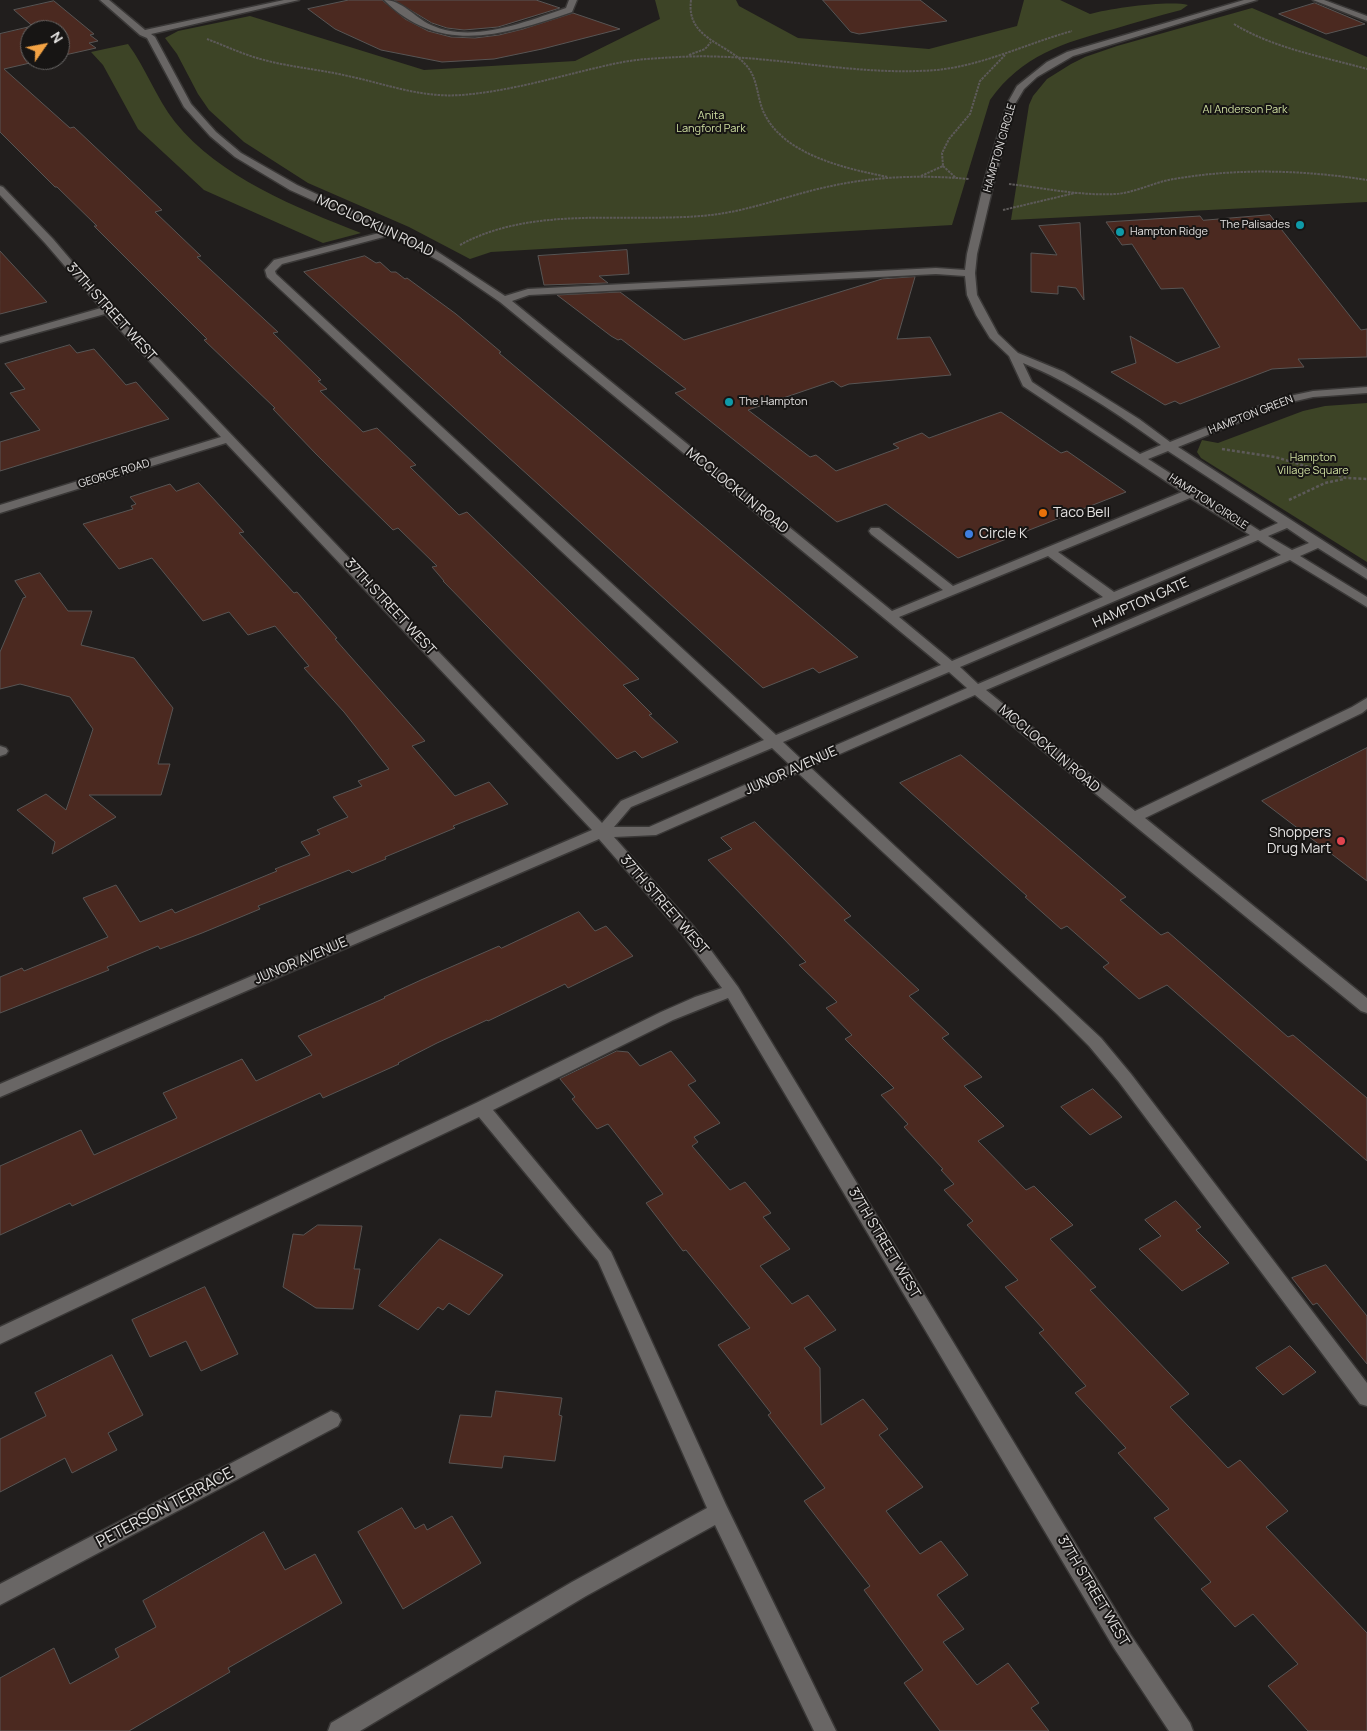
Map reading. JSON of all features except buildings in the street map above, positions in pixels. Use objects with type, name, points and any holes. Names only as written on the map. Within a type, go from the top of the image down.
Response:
[{"type":"street","name":"MCCLOCKLIN ROAD","points":[[104,0],[143,33],[151,37],[153,44],[190,109],[217,138],[259,168],[297,190],[393,232],[438,256],[504,300],[951,666],[976,689],[1133,818],[1367,1007]]},
{"type":"street","points":[[143,33],[294,0]]},
{"type":"street","points":[[388,0],[432,29],[461,34],[491,33],[541,20],[569,10],[573,0]]},
{"type":"street","name":"HAMPTON CIRCLE","points":[[1253,0],[1218,6],[1208,13],[1070,54],[1042,69],[1020,88],[1012,104],[972,254],[970,273],[972,295],[981,315],[994,336],[1014,355],[1060,374],[1135,421],[1169,446],[1266,508],[1286,524],[1367,575]]},
{"type":"street","points":[[1317,0],[1366,19]]},
{"type":"street","name":"37TH STREET WEST","points":[[0,189],[49,241],[107,310],[602,832],[627,863],[671,910],[710,959],[732,991],[1122,1641],[1182,1731]]},
{"type":"street","points":[[393,232],[278,262],[270,270],[271,275],[772,742],[1063,1010],[1095,1042],[1367,1398]]},
{"type":"street","points":[[504,300],[528,292],[538,291],[936,271],[970,273]]},
{"type":"street","points":[[0,340],[107,310]]},
{"type":"street","name":"HAMPTON CIRCLE","points":[[1014,355],[1026,384],[1191,493],[1367,602]]},
{"type":"street","name":"HAMPTON GREEN","points":[[1140,458],[1284,400],[1313,394],[1367,390]]},
{"type":"street","name":"GEORGE ROAD","points":[[0,509],[229,438]]},
{"type":"street","points":[[890,616],[1191,493]]},
{"type":"street","name":"HAMPTON GATE","points":[[951,666],[1286,524]]},
{"type":"street","points":[[875,531],[952,591]]},
{"type":"street","name":"HAMPTON GATE","points":[[976,689],[1317,544]]},
{"type":"street","points":[[1049,551],[1113,598]]},
{"type":"street","name":"JUNOR AVENUE","points":[[602,832],[626,804],[951,666]]},
{"type":"street","name":"JUNOR AVENUE","points":[[0,1091],[602,832],[651,832],[976,689]]},
{"type":"street","points":[[1133,818],[1357,710],[1367,702]]},
{"type":"street","points":[[0,1336],[482,1108],[667,1016],[701,1001],[732,991]]},
{"type":"street","points":[[482,1108],[605,1257],[719,1512],[825,1731]]},
{"type":"street","name":"PETERSON TERRACE","points":[[0,1595],[330,1420]]},
{"type":"street","points":[[339,1731],[579,1590],[719,1512]]},
{"type":"path","points":[[691,0],[689,10],[691,18],[711,42],[738,57],[756,79],[765,116],[780,133],[828,163],[891,178]]},
{"type":"path","points":[[1208,13],[1225,19],[1252,36],[1275,46],[1330,58],[1367,69]]},
{"type":"path","points":[[204,38],[268,62],[320,70],[405,91],[432,95],[461,95],[492,93],[523,87],[619,63],[681,57],[738,57],[854,70],[911,72],[955,68],[1006,54],[1036,41],[1078,30]]},
{"type":"path","points":[[681,57],[705,49],[711,42]]},
{"type":"path","points":[[956,178],[943,166],[942,153],[949,139],[970,114],[976,89],[980,81],[1006,54]]},
{"type":"path","points":[[913,178],[943,166]]},
{"type":"path","points":[[1005,184],[1078,193],[1117,194],[1171,179],[1256,170],[1311,172],[1367,180]]},
{"type":"path","points":[[467,249],[459,245],[502,229],[525,224],[570,218],[677,218],[710,215],[774,203],[819,189],[891,178],[956,178],[971,180]]},
{"type":"path","points":[[1007,211],[1045,199],[1078,193]]},
{"type":"path","points":[[1213,448],[1275,457],[1346,478],[1367,479]]},
{"type":"path","points":[[1282,502],[1326,483],[1346,478]]},
{"type":"green space","name":"Anita Langford Park","points":[[655,0],[736,0],[739,6],[798,38],[929,49],[1017,26],[1024,0],[1060,0],[1090,14],[1140,5],[1168,3],[1188,5],[1181,10],[1095,34],[1061,46],[1030,61],[1002,85],[990,100],[952,225],[491,252],[470,259],[409,227],[308,183],[244,142],[209,110],[198,94],[177,54],[165,38],[178,31],[250,16],[424,70],[575,61],[660,19]]},
{"type":"green space","name":"Al Anderson Park","points":[[1252,8],[1367,57],[1367,202],[1011,220],[1029,105],[1033,96],[1047,79],[1085,57],[1117,46]]},
{"type":"green space","points":[[128,44],[168,113],[193,142],[236,175],[260,189],[311,213],[361,233],[323,243],[204,190],[138,129],[103,65],[91,52]]},
{"type":"green space","name":"Hampton Village Square","points":[[1367,403],[1367,562],[1201,458],[1197,452],[1202,440],[1218,443],[1303,411],[1325,406]]},
{"type":"place","name":"The Palisades","points":[[1300,225]]},
{"type":"place","name":"Hampton Ridge","points":[[1120,232]]},
{"type":"place","name":"The Hampton","points":[[729,402]]},
{"type":"place","name":"Taco Bell","points":[[1043,513]]},
{"type":"place","name":"Circle K","points":[[969,534]]},
{"type":"place","name":"Shoppers Drug Mart","points":[[1341,841]]}]
